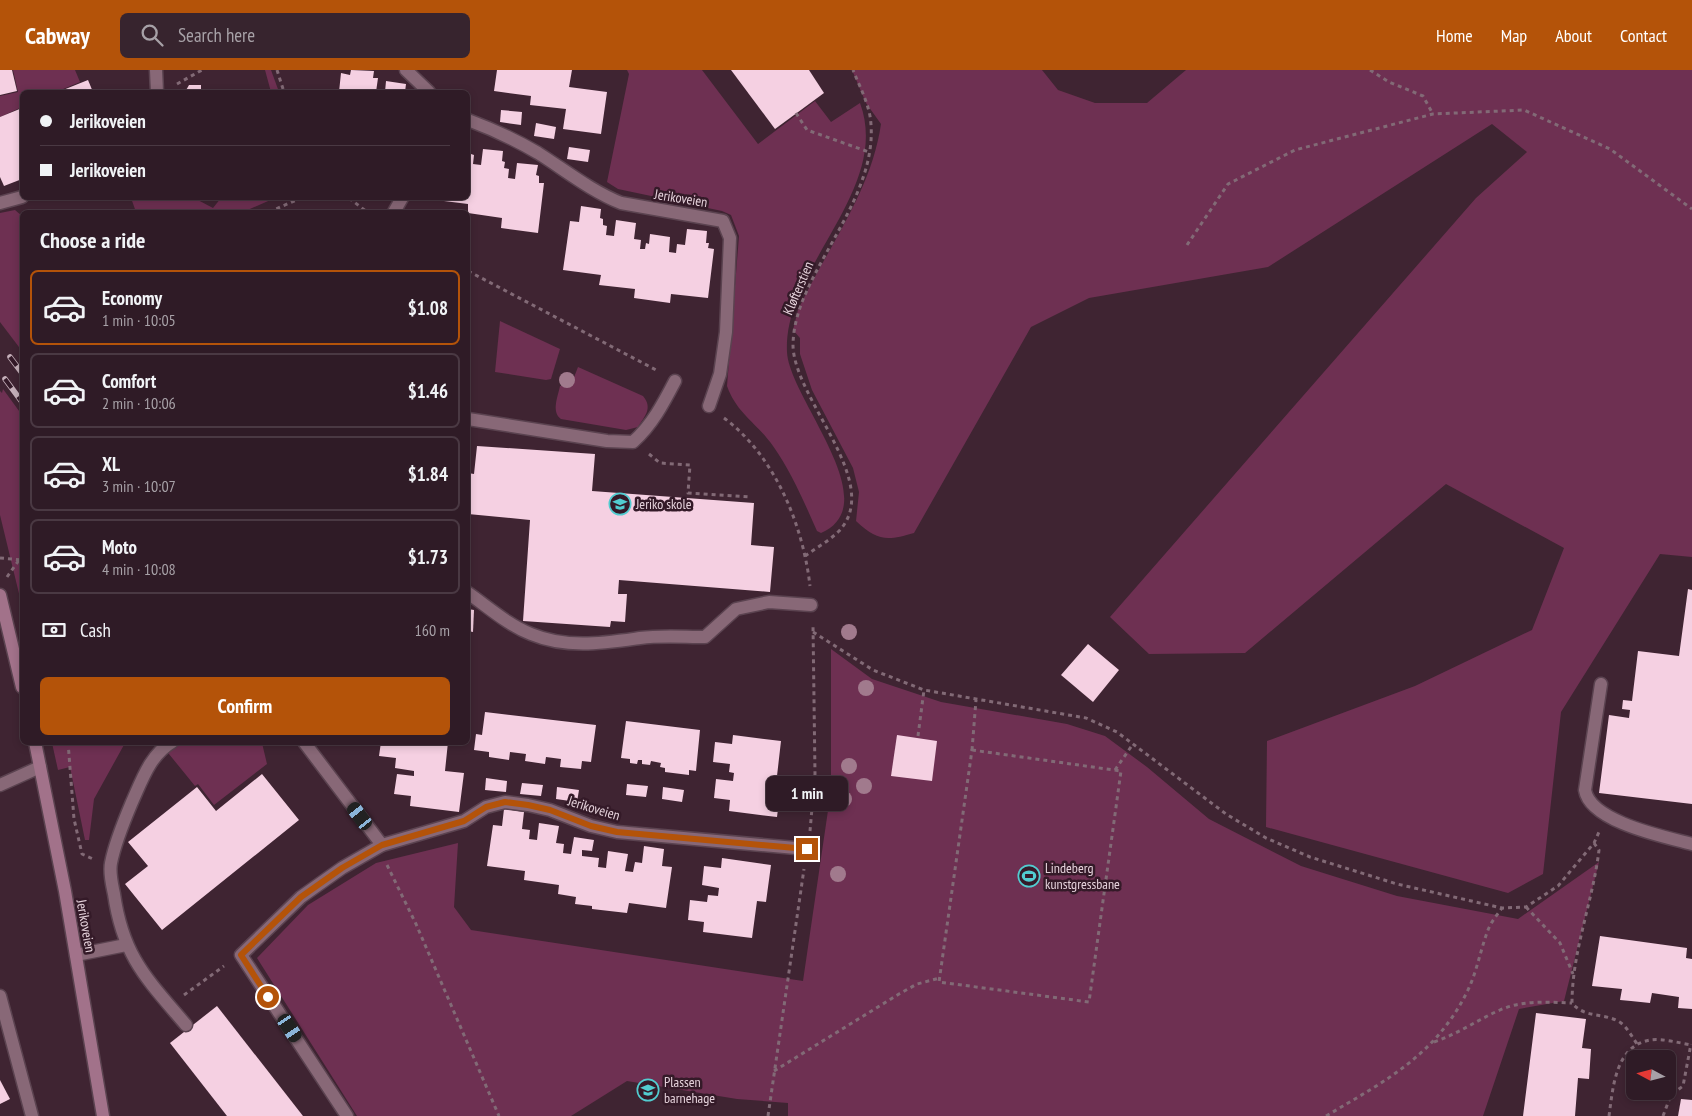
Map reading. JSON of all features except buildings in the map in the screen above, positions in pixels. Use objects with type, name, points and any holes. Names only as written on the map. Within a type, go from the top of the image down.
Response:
[{"type":"street","points":[[0,595],[20,676]]},
{"type":"street","name":"Jerikoveien","points":[[35,745],[76,955],[103,1116]]},
{"type":"lane","points":[[156,70],[156,90]]},
{"type":"lane","points":[[406,70],[427,90]]},
{"type":"lane","name":"Jerikoveien","points":[[470,121],[493,130],[535,152],[606,197],[621,203],[722,221],[730,238],[726,322],[720,374],[709,406]]},
{"type":"lane","points":[[0,203],[20,198]]},
{"type":"lane","points":[[470,419],[607,441],[632,442],[645,430],[675,381]]},
{"type":"lane","points":[[470,594],[511,624],[532,635],[569,643],[599,645],[641,638],[705,637],[736,609],[769,602],[811,605]]},
{"type":"lane","points":[[1601,684],[1585,790],[1588,800],[1607,816],[1637,830],[1692,844]]},
{"type":"lane","points":[[168,745],[150,764],[123,823],[110,865],[116,912],[126,945],[144,976],[186,1025]]},
{"type":"lane","points":[[306,745],[382,845]]},
{"type":"lane","points":[[0,785],[40,767]]},
{"type":"lane","name":"Jerikoveien","points":[[241,955],[301,897],[328,877],[382,845],[464,821],[486,807],[505,802],[550,810],[591,826],[617,832],[807,849]]},
{"type":"lane","points":[[76,955],[126,945]]},
{"type":"lane","points":[[241,955],[347,1116]]},
{"type":"lane","points":[[0,996],[32,1116]]},
{"type":"path","points":[[176,84],[202,70]]},
{"type":"path","points":[[277,70],[283,90]]},
{"type":"path","name":"Kløfterstien","points":[[805,556],[838,532],[849,516],[852,496],[850,478],[804,386],[793,347],[797,316],[811,282],[856,194],[869,152],[871,142],[870,115],[853,70]]},
{"type":"path","points":[[1370,70],[1388,82],[1423,96],[1433,114]]},
{"type":"path","points":[[1187,245],[1228,184],[1295,150],[1433,114],[1524,110],[1610,149],[1692,209]]},
{"type":"path","points":[[796,113],[807,130],[869,152]]},
{"type":"path","points":[[274,210],[296,200]]},
{"type":"path","points":[[352,200],[364,210]]},
{"type":"path","points":[[660,463],[690,465],[688,493],[750,497]]},
{"type":"path","points":[[0,558],[20,558]]},
{"type":"path","points":[[5,580],[20,561]]},
{"type":"path","points":[[813,632],[873,670],[924,690],[976,700],[1056,711],[1086,718],[1117,732],[1212,805],[1266,838],[1310,856],[1362,874],[1502,908],[1526,907],[1558,886],[1594,843],[1607,816]]},
{"type":"path","points":[[918,736],[924,690]]},
{"type":"path","points":[[972,750],[1121,771],[1089,1002],[939,982],[972,750],[976,700]]},
{"type":"path","points":[[1115,770],[1133,744]]},
{"type":"path","points":[[68,745],[74,819],[82,854]]},
{"type":"path","points":[[1572,1003],[1573,974],[1596,882],[1599,850],[1594,843]]},
{"type":"path","points":[[382,845],[383,857],[416,924],[499,1116]]},
{"type":"path","points":[[1526,907],[1560,943],[1573,974]]},
{"type":"path","points":[[1326,1116],[1403,1068],[1434,1042],[1452,1018],[1467,992],[1476,970],[1488,929],[1502,908]]},
{"type":"path","points":[[170,1006],[203,979],[241,955]]},
{"type":"path","points":[[774,1071],[899,994],[917,984],[940,978]]},
{"type":"path","points":[[1434,1042],[1451,1037],[1501,1009],[1532,1003],[1572,1003],[1582,1012],[1608,1018],[1622,1024],[1638,1045]]},
{"type":"path","points":[[1609,1116],[1616,1074],[1628,1050],[1650,1040],[1691,1044],[1683,1086],[1671,1095],[1664,1116]]},
{"type":"shaded area","points":[[13,70],[75,70],[80,82],[61,90],[20,90],[20,108],[0,117],[0,96],[18,92]]},
{"type":"shaded area","points":[[265,70],[271,70],[278,90],[270,90]]},
{"type":"shaded area","points":[[627,70],[702,70],[758,144],[815,101],[831,122],[860,103],[866,135],[862,167],[850,198],[801,289],[790,320],[787,352],[792,372],[830,449],[840,475],[844,499],[839,519],[821,533],[817,531],[780,456],[767,438],[736,404],[727,386],[739,236],[731,215],[722,211],[618,189],[607,182],[629,74]]},
{"type":"shaded area","points":[[852,70],[1042,70],[1058,90],[1095,103],[1147,103],[1186,70],[1692,70],[1692,557],[1660,554],[1561,712],[1543,874],[1508,893],[1266,827],[1267,741],[1415,686],[1532,630],[1564,548],[1446,484],[1245,653],[1149,654],[1110,617],[1476,198],[1527,152],[1492,124],[1268,267],[1089,298],[1031,327],[914,533],[883,538],[863,528],[856,521],[859,492],[853,468],[812,390],[800,354],[800,338],[793,330],[798,310],[847,220],[868,173],[876,149],[881,124],[866,103]]},
{"type":"shaded area","points":[[132,200],[198,200],[213,208],[219,200],[270,200],[248,210],[135,210]]},
{"type":"shaded area","points":[[15,210],[20,214],[20,348],[0,322],[0,213]]},
{"type":"shaded area","points":[[500,321],[560,349],[551,379],[546,380],[495,372]]},
{"type":"shaded area","points":[[578,367],[643,396],[648,408],[638,427],[626,430],[561,419],[558,416],[556,408],[560,386],[571,385]]},
{"type":"shaded area","points":[[3,389],[20,412],[20,598],[0,515],[0,391],[2,393]]},
{"type":"shaded area","points":[[831,649],[872,679],[941,702],[1067,724],[1105,736],[1147,767],[1209,819],[1301,866],[1397,896],[1518,919],[1599,862],[1564,1001],[1519,1009],[1483,1116],[788,1116],[788,1103],[737,1099],[627,1081],[571,1116],[357,1116],[257,958],[308,905],[376,863],[458,843],[454,907],[471,930],[803,981],[831,790]]},
{"type":"shaded area","points":[[52,745],[124,745],[94,799],[89,840],[85,840],[70,767],[58,770]]},
{"type":"shaded area","points":[[162,745],[262,745],[267,764],[214,805],[198,784],[195,786]]},
{"type":"railway","points":[[10,357],[20,370]]},
{"type":"railway","points":[[5,379],[20,399]]},
{"type":"place","name":"Jeriko skole","points":[[620,504]]},
{"type":"place","name":"Lindeberg kunstgressbane","points":[[1029,876]]},
{"type":"place","name":"Plassen barnehage","points":[[648,1090]]},
{"type":"route","points":[[268,997],[241,955],[279,916],[321,882],[382,845],[464,821],[486,807],[505,802],[528,805],[550,810],[591,826],[617,832],[807,849]]}]
